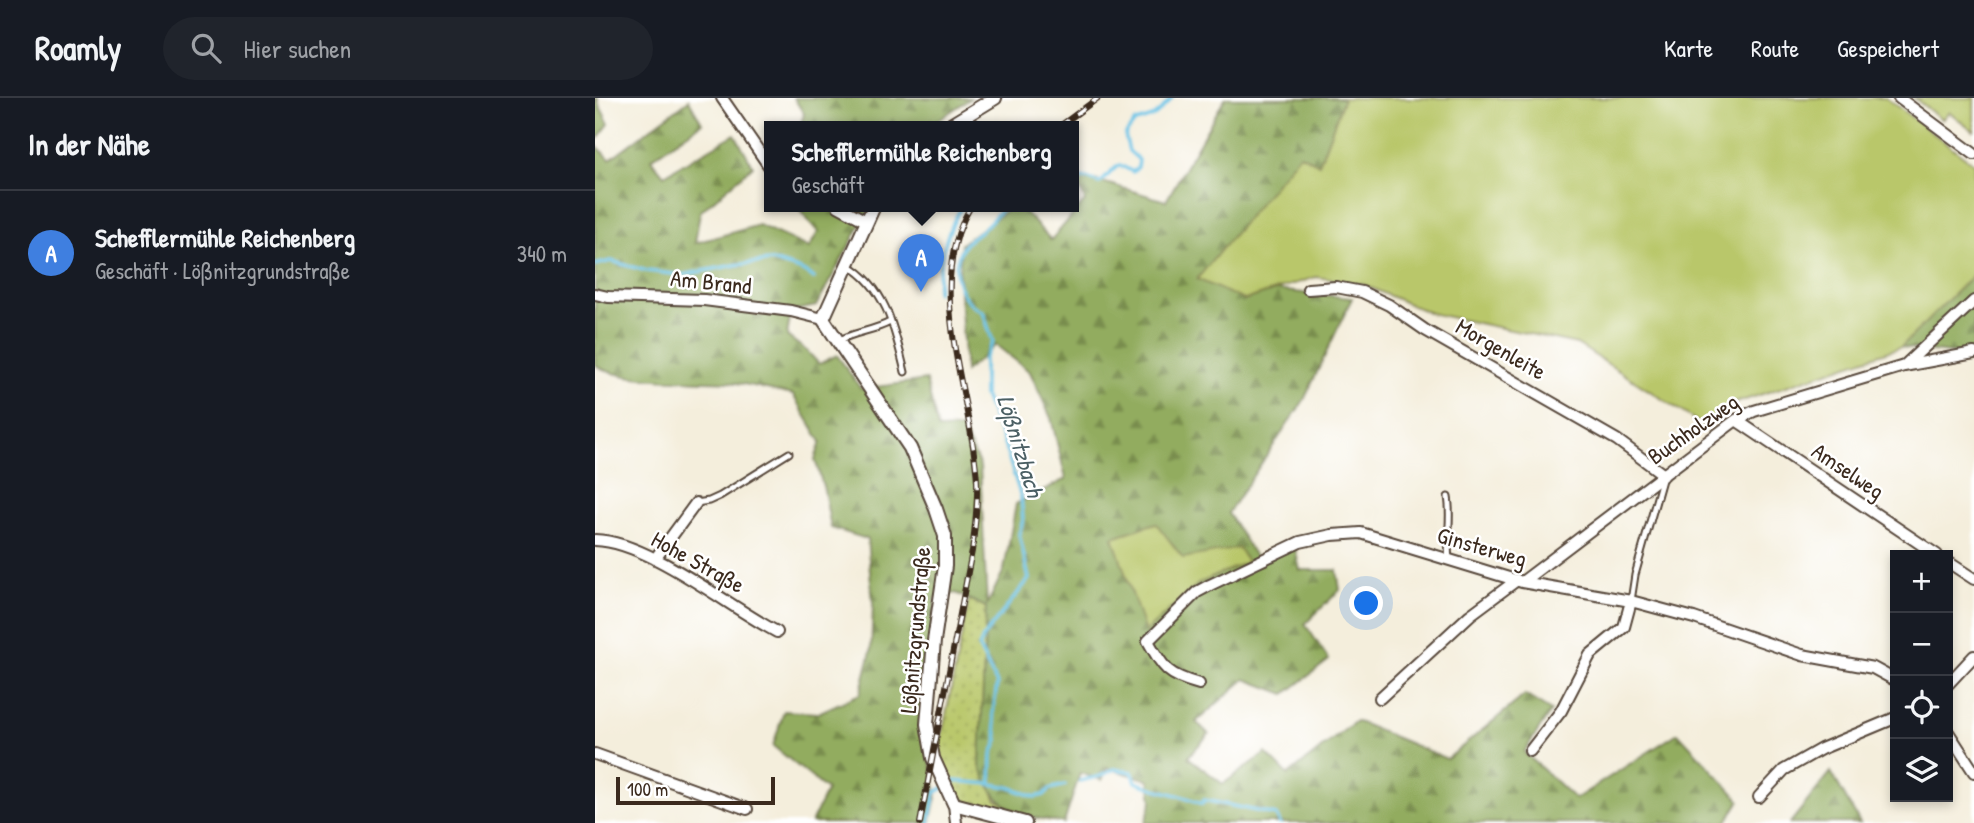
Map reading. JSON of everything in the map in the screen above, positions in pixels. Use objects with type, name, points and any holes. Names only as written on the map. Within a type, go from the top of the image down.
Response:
[{"type":"street","points":[[722,98],[764,159]]},
{"type":"street","points":[[967,121],[995,98]]},
{"type":"street","points":[[1899,98],[1974,154]]},
{"type":"street","points":[[849,212],[866,221]]},
{"type":"street","points":[[823,319],[871,212]]},
{"type":"street","name":"Morgenleite","points":[[1308,289],[1336,287],[1362,292],[1389,305],[1425,330],[1617,440],[1664,475]]},
{"type":"street","name":"Am Brand","points":[[595,294],[608,297],[704,300],[791,311],[823,319]]},
{"type":"street","name":"Buchholzweg","points":[[1380,698],[1470,615],[1520,581],[1736,420],[1754,411],[1904,366],[1974,301]]},
{"type":"street","name":"Lößnitzgrundstraße","points":[[823,319],[910,448],[945,536],[945,566],[927,724],[930,747],[939,775],[954,804]]},
{"type":"street","points":[[1904,366],[1974,353]]},
{"type":"street","name":"Amselweg","points":[[1736,420],[1930,550]]},
{"type":"street","points":[[655,559],[696,503]]},
{"type":"street","name":"Ginsterweg","points":[[1199,684],[1182,679],[1164,668],[1148,641],[1197,592],[1300,542],[1332,535],[1361,533],[1520,581],[1632,601],[1695,618],[1802,655],[1873,668],[1890,677]]},
{"type":"street","name":"Hohe Straße","points":[[595,540],[625,545],[655,559],[777,632]]},
{"type":"street","points":[[1953,565],[1974,579]]},
{"type":"street","points":[[1530,751],[1561,711],[1590,655],[1624,627],[1632,601]]},
{"type":"street","points":[[1953,679],[1974,656]]},
{"type":"street","points":[[1759,797],[1784,770],[1821,749],[1890,720]]},
{"type":"street","points":[[1953,739],[1974,772]]},
{"type":"street","points":[[595,754],[747,809]]},
{"type":"street","points":[[955,823],[954,804],[1025,823]]},
{"type":"lane","points":[[848,264],[874,287],[888,308],[905,372]]},
{"type":"lane","points":[[838,341],[877,330],[890,322]]},
{"type":"lane","points":[[696,503],[720,496],[789,453]]},
{"type":"lane","points":[[1632,601],[1635,575],[1664,475]]},
{"type":"lane","points":[[1448,497],[1448,559]]},
{"type":"green space","points":[[595,98],[598,98],[609,124],[595,142]]},
{"type":"green space","points":[[794,98],[971,98],[936,121],[802,121],[804,114]]},
{"type":"green space","points":[[1225,98],[1344,98],[1319,164],[1300,155],[1244,300],[1276,290],[1352,298],[1304,400],[1228,513],[1256,558],[1293,539],[1300,570],[1337,570],[1340,590],[1305,624],[1329,660],[1285,694],[1245,679],[1196,722],[1209,734],[1188,757],[1223,784],[1266,753],[1288,775],[1356,721],[1447,759],[1525,695],[1551,711],[1524,752],[1575,799],[1678,733],[1740,800],[1726,823],[1145,823],[1152,801],[1149,780],[1107,768],[1102,780],[1080,773],[1064,823],[1023,814],[1002,802],[994,793],[980,766],[986,607],[956,593],[935,598],[930,759],[937,793],[930,823],[811,823],[827,790],[773,746],[784,711],[818,713],[860,694],[871,651],[873,604],[867,539],[831,528],[815,459],[821,442],[793,395],[729,382],[639,378],[621,375],[595,364],[595,144],[610,159],[689,100],[702,123],[651,159],[664,175],[735,134],[753,166],[700,212],[695,243],[759,225],[809,248],[818,232],[801,212],[868,212],[816,306],[791,311],[787,336],[819,364],[837,355],[861,389],[926,380],[938,429],[962,428],[980,466],[987,605],[1004,570],[1016,504],[1066,479],[1051,418],[1030,372],[996,345],[965,372],[959,275],[961,244],[1004,212],[1025,212],[1051,240],[1075,212],[1079,212],[1085,201],[1079,178],[1099,181],[1166,201]]},
{"type":"green space","points":[[1344,98],[1886,98],[1974,164],[1974,274],[1901,347],[1733,404],[1704,426],[1577,344],[1430,313],[1362,284],[1316,277],[1244,300],[1197,279],[1300,154],[1319,164]]},
{"type":"green space","points":[[1914,98],[1974,98],[1974,131],[1949,112],[1942,120]]},
{"type":"green space","points":[[1974,274],[1974,356],[1901,347]]},
{"type":"green space","points":[[1156,523],[1183,558],[1239,548],[1247,562],[1199,583],[1145,632],[1113,537]]},
{"type":"green space","points":[[969,599],[986,607],[980,766],[997,800],[1028,816],[966,801],[956,795],[939,750]]},
{"type":"green space","points":[[1831,772],[1860,823],[1790,823]]},
{"type":"waterway","name":"Lößnitzbach","points":[[1079,179],[1087,178],[1099,183],[1120,165],[1133,172],[1138,167],[1139,160],[1129,151],[1125,135],[1135,122],[1156,114],[1172,98]]},
{"type":"waterway","points":[[937,292],[944,247],[959,212]]},
{"type":"waterway","name":"Lößnitzbach","points":[[950,784],[954,781],[991,784],[992,754],[998,740],[993,713],[997,684],[979,648],[983,637],[1029,579],[1019,534],[1023,520],[1021,497],[1003,440],[984,396],[984,359],[993,342],[983,312],[962,293],[956,266],[967,241],[999,212]]},
{"type":"waterway","points":[[595,265],[611,261],[647,271],[682,275],[772,261],[801,270],[814,278]]},
{"type":"waterway","points":[[1080,781],[1101,776],[1114,769],[1132,772],[1136,782],[1144,785],[1202,804],[1204,800],[1276,815],[1280,823]]},
{"type":"waterway","points":[[991,784],[1009,787],[1035,797],[1065,785]]},
{"type":"waterway","name":"Lößnitzbach","points":[[929,823],[935,793],[943,788]]},
{"type":"railway","points":[[1067,121],[1098,98]]},
{"type":"railway","points":[[920,823],[972,551],[976,516],[977,481],[973,447],[950,305],[951,270],[957,237],[968,212]]},
{"type":"place","name":"Schefflermühle Reichenberg","points":[[921,292]]}]
